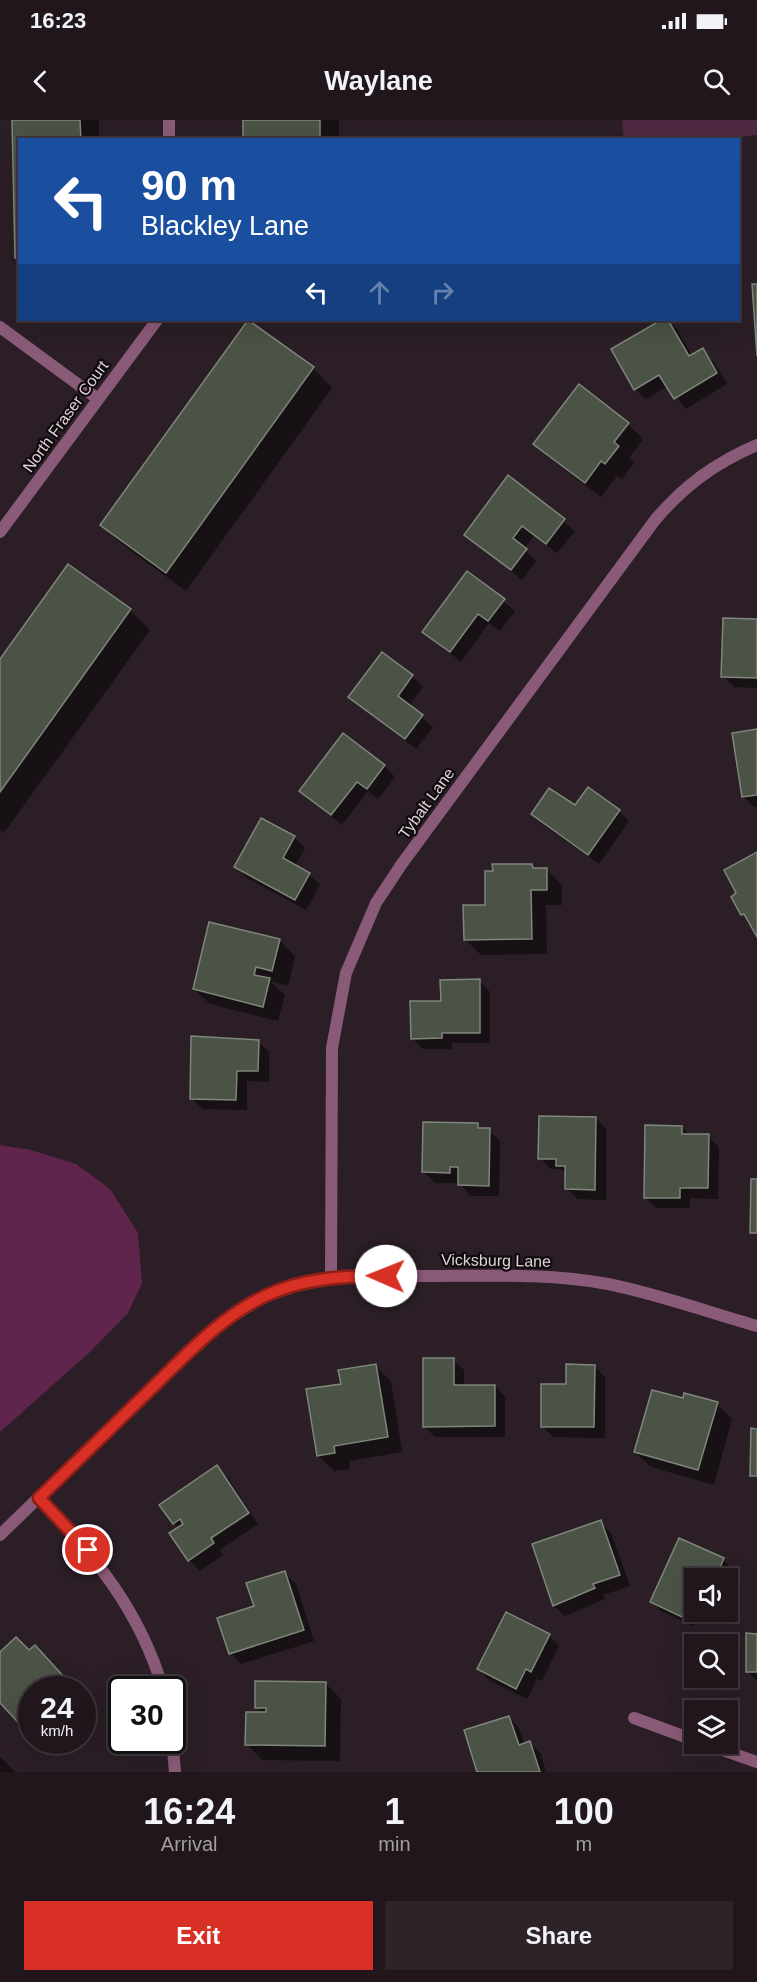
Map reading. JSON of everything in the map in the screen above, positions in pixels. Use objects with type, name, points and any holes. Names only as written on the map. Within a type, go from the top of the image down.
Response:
[{"type":"street","points":[[169,120],[169,138]]},
{"type":"street","name":"North Fraser Court","points":[[0,532],[156,321]]},
{"type":"street","points":[[0,327],[98,399]]},
{"type":"street","name":"Tybalt Lane","points":[[331,1278],[332,1048],[346,974],[376,903],[401,865],[655,520],[697,477],[721,461],[757,445]]},
{"type":"street","name":"Vicksburg Lane","points":[[0,1535],[205,1336],[235,1313],[283,1289],[331,1278],[536,1276],[586,1280],[621,1287],[757,1326]]},
{"type":"street","points":[[39,1498],[106,1572],[143,1635],[158,1676]]},
{"type":"street","points":[[634,1718],[684,1736]]},
{"type":"street","points":[[173,1754],[175,1772]]},
{"type":"street","points":[[734,1754],[757,1762]]},
{"type":"shaded area","points":[[622,120],[757,120],[757,135],[726,138],[624,138]]},
{"type":"shaded area","points":[[0,1145],[31,1150],[76,1164],[110,1189],[138,1233],[142,1283],[128,1313],[90,1352],[0,1432]]},
{"type":"building","points":[[12,120],[80,120],[81,138],[18,138],[18,258],[15,258]]},
{"type":"building","points":[[243,120],[320,120],[320,138],[243,138]]},
{"type":"building","points":[[752,284],[757,284],[757,356]]},
{"type":"building","points":[[247,321],[314,367],[166,573],[100,525]]},
{"type":"building","points":[[659,321],[669,321],[689,356],[703,348],[717,373],[674,399],[659,375],[634,390],[611,349]]},
{"type":"building","points":[[579,384],[629,423],[614,442],[619,446],[605,464],[601,461],[585,483],[533,444]]},
{"type":"building","points":[[508,475],[565,519],[546,544],[522,526],[513,538],[527,549],[511,570],[464,535]]},
{"type":"building","points":[[68,564],[131,609],[0,792],[0,659]]},
{"type":"building","points":[[467,571],[505,599],[488,621],[478,614],[450,652],[422,632]]},
{"type":"building","points":[[723,618],[757,619],[757,678],[721,677]]},
{"type":"building","points":[[382,652],[413,675],[398,696],[423,715],[405,739],[348,697]]},
{"type":"building","points":[[757,729],[757,795],[742,797],[732,733]]},
{"type":"building","points":[[343,733],[385,765],[367,789],[357,782],[331,815],[299,791]]},
{"type":"building","points":[[588,787],[620,810],[588,855],[531,814],[549,788],[575,805]]},
{"type":"building","points":[[261,818],[295,836],[283,858],[310,873],[295,900],[234,867]]},
{"type":"building","points":[[757,852],[757,937],[731,897],[736,893],[724,870]]},
{"type":"building","points":[[492,864],[532,864],[533,868],[547,868],[547,890],[531,890],[532,939],[464,940],[463,905],[485,905],[485,871],[493,871]]},
{"type":"building","points":[[209,922],[280,939],[272,971],[256,967],[254,975],[270,978],[263,1007],[193,989]]},
{"type":"building","points":[[480,979],[480,1033],[442,1033],[442,1038],[411,1039],[410,1001],[441,1001],[440,980]]},
{"type":"building","points":[[191,1036],[259,1040],[258,1071],[237,1071],[236,1100],[190,1099]]},
{"type":"building","points":[[539,1116],[596,1117],[595,1190],[565,1189],[565,1166],[556,1166],[556,1159],[538,1159]]},
{"type":"building","points":[[423,1122],[478,1123],[478,1128],[490,1128],[489,1186],[458,1185],[458,1167],[450,1167],[450,1173],[422,1172]]},
{"type":"building","points":[[645,1125],[682,1126],[682,1134],[709,1134],[708,1188],[680,1188],[680,1198],[644,1198]]},
{"type":"building","points":[[751,1179],[757,1179],[757,1233],[750,1233]]},
{"type":"building","points":[[423,1358],[454,1358],[454,1385],[495,1385],[495,1426],[423,1427]]},
{"type":"building","points":[[376,1364],[388,1437],[334,1446],[335,1453],[317,1456],[306,1389],[341,1384],[338,1370]]},
{"type":"building","points":[[566,1364],[595,1365],[594,1427],[541,1427],[541,1384],[566,1384]]},
{"type":"building","points":[[652,1390],[683,1398],[684,1393],[718,1402],[698,1470],[634,1452]]},
{"type":"building","points":[[751,1428],[757,1429],[757,1476],[750,1476]]},
{"type":"building","points":[[217,1465],[249,1513],[211,1538],[214,1543],[188,1561],[169,1533],[183,1524],[180,1519],[173,1524],[159,1505]]},
{"type":"building","points":[[601,1520],[620,1575],[593,1584],[595,1588],[553,1606],[532,1544]]},
{"type":"building","points":[[679,1538],[724,1558],[720,1568],[684,1568],[682,1617],[650,1602]]},
{"type":"building","points":[[285,1571],[304,1630],[229,1654],[217,1618],[254,1606],[246,1583]]},
{"type":"building","points":[[506,1612],[550,1634],[531,1672],[526,1669],[516,1689],[477,1669]]},
{"type":"building","points":[[746,1633],[757,1634],[757,1672],[746,1672]]},
{"type":"building","points":[[16,1637],[29,1650],[35,1645],[63,1676],[18,1676],[18,1722],[0,1703],[0,1652]]},
{"type":"building","points":[[255,1681],[326,1682],[325,1746],[245,1745],[246,1712],[266,1712],[266,1708],[255,1708]]},
{"type":"building","points":[[509,1716],[519,1745],[530,1741],[540,1772],[477,1772],[464,1730]]},
{"type":"route","points":[[88,1550],[39,1498],[205,1336],[246,1305],[283,1289],[309,1281],[341,1276],[386,1276]]}]
